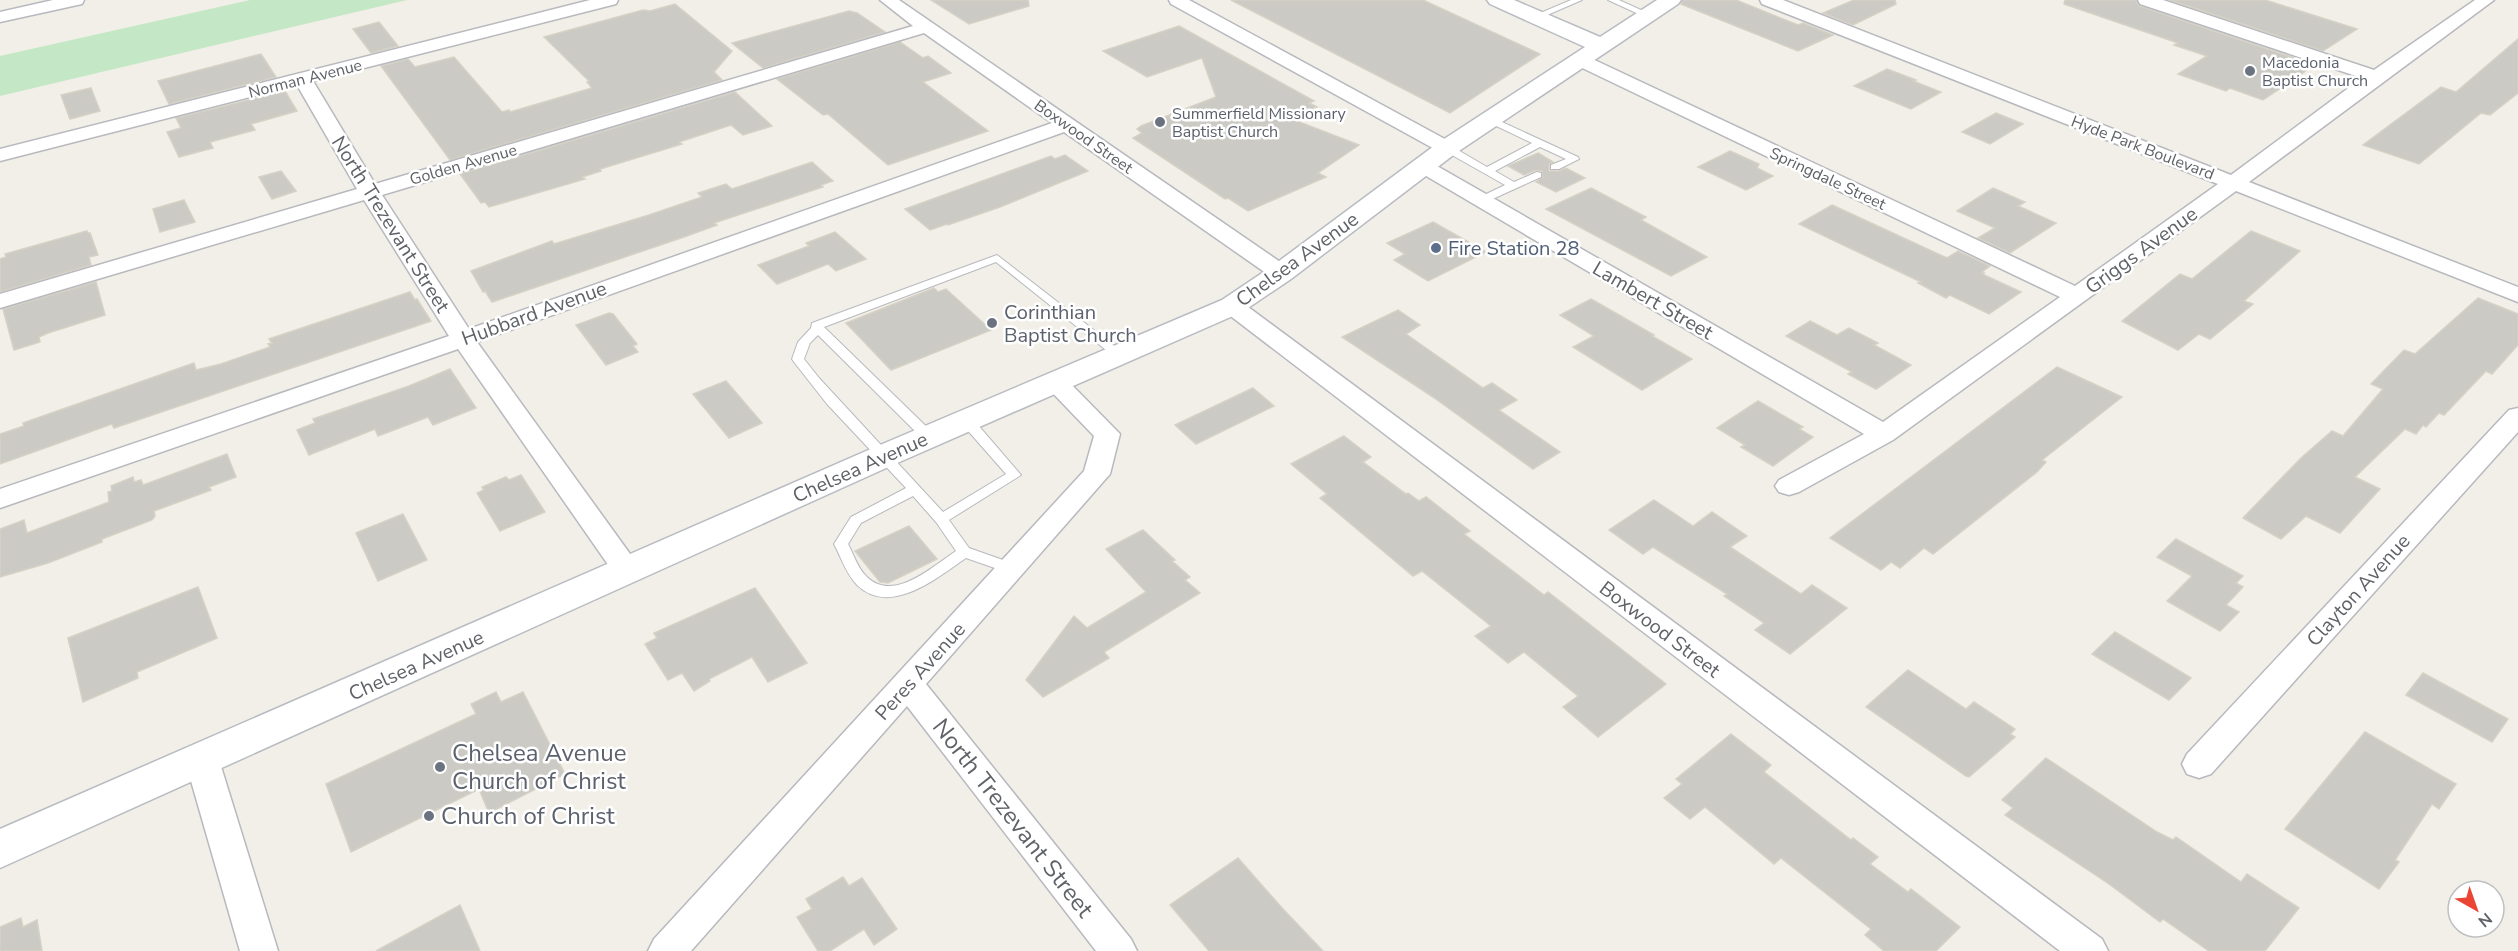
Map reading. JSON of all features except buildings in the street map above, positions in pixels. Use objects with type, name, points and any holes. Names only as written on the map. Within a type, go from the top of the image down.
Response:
[{"type":"main road","name":"Springdale Street","points":[[1497,0],[1535,17],[1590,53]]},
{"type":"main road","name":"Chelsea Avenue","points":[[0,849],[628,572],[884,456],[1232,306],[1281,273],[1435,157],[1671,0]]},
{"type":"street","points":[[0,16],[76,0]]},
{"type":"street","name":"Norman Avenue","points":[[0,155],[610,0]]},
{"type":"street","name":"Boxwood Street","points":[[888,0],[1281,273]]},
{"type":"street","name":"Lambert Street","points":[[1177,0],[1435,157],[1482,200],[1884,434]]},
{"type":"street","name":"Hyde Park Boulevard","points":[[1768,0],[2518,295]]},
{"type":"street","points":[[2145,0],[2376,77]]},
{"type":"street","name":"Griggs Avenue","points":[[1789,486],[1884,434],[2234,183],[2376,77],[2486,0]]},
{"type":"street","name":"Golden Avenue","points":[[0,301],[927,27]]},
{"type":"street","name":"Springdale Street","points":[[1590,53],[2077,296]]},
{"type":"street","name":"North Trezevant Street","points":[[303,79],[369,192],[463,339],[628,572]]},
{"type":"street","name":"Hubbard Avenue","points":[[0,499],[463,339],[1067,124]]},
{"type":"street","name":"Boxwood Street","points":[[1232,306],[2089,951]]},
{"type":"street","name":"Peres Avenue","points":[[667,951],[1097,474],[1107,434],[1056,383]]},
{"type":"street","name":"Clayton Avenue","points":[[2199,764],[2518,416]]},
{"type":"street","name":"North Trezevant Street","points":[[908,684],[1118,951]]},
{"type":"street","points":[[202,760],[259,951]]},
{"type":"lane","points":[[1535,17],[1578,0]]},
{"type":"lane","points":[[1612,0],[1648,15]]},
{"type":"lane","points":[[1491,120],[1574,159],[1555,167]]},
{"type":"lane","points":[[1487,171],[1540,143]]},
{"type":"lane","points":[[1435,157],[1487,171],[1514,186]]},
{"type":"lane","points":[[1482,200],[1537,175]]},
{"type":"lane","points":[[1012,569],[964,552],[915,489],[815,383],[798,359],[804,342],[818,328],[816,326],[997,258],[1120,355]]},
{"type":"lane","points":[[818,328],[929,437]]},
{"type":"lane","points":[[940,519],[1014,475],[968,421]]},
{"type":"lane","points":[[915,489],[856,520],[841,544],[862,581],[873,590],[890,592],[913,586],[964,552]]},
{"type":"green space","points":[[250,0],[407,0],[0,96],[0,56]]},
{"type":"place","name":"Macedonia Baptist Church","points":[[2250,71]]},
{"type":"place","name":"Summerfield Missionary Baptist Church","points":[[1160,122]]},
{"type":"place","name":"Fire Station 28","points":[[1436,248]]},
{"type":"place","name":"Corinthian Baptist Church","points":[[992,323]]},
{"type":"place","name":"Chelsea Avenue Church of Christ","points":[[440,767]]},
{"type":"place","name":"Church of Christ","points":[[429,816]]}]
